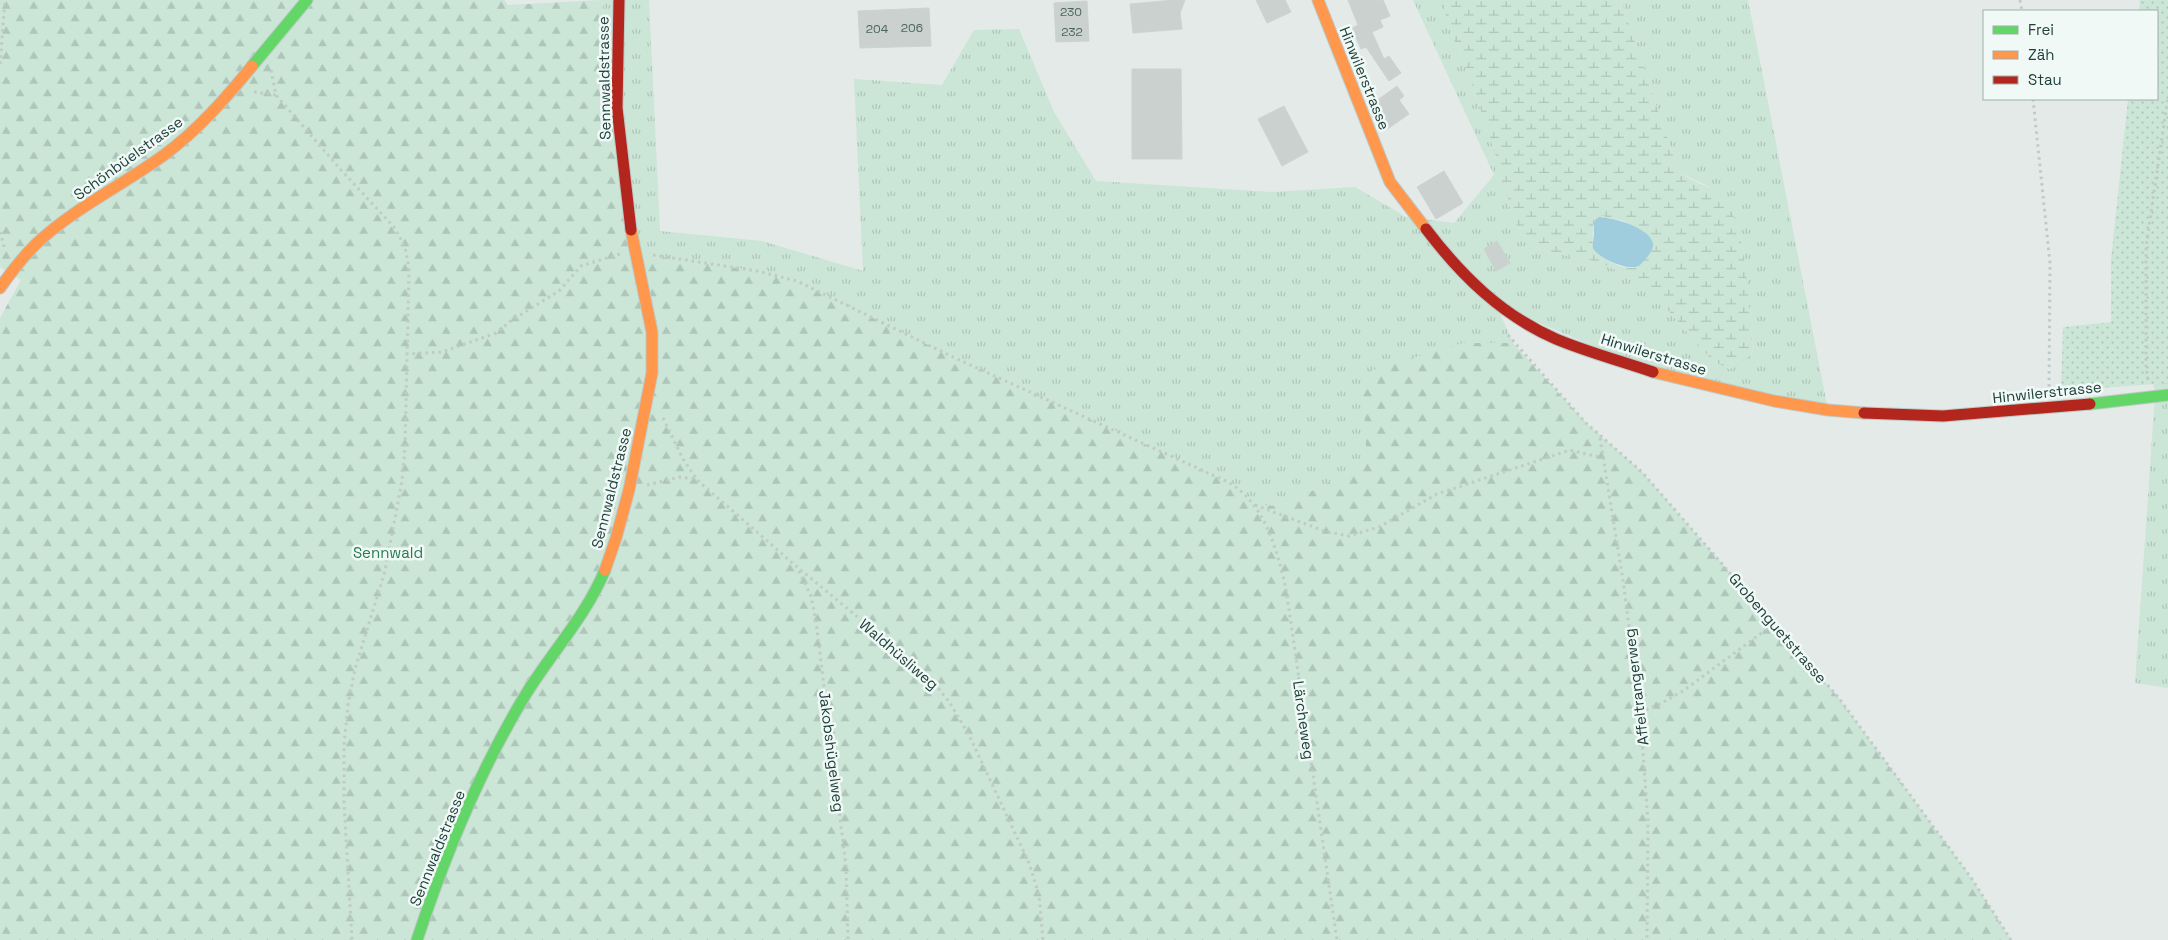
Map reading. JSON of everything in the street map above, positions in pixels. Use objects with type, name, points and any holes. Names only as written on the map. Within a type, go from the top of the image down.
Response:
[{"type":"street","name":"Schönbüelstrasse","points":[[0,288],[17,262],[40,240],[187,137],[215,108],[307,0]]},
{"type":"street","name":"Sennwaldstrasse","points":[[417,940],[457,832],[490,762],[526,694],[580,616],[598,585],[614,545],[649,394],[653,353],[649,312],[635,253],[621,156],[617,108],[619,0]]},
{"type":"street","name":"Hinwilerstrasse","points":[[1318,0],[1390,182],[1448,258],[1469,281],[1496,304],[1524,323],[1556,339],[1663,375],[1774,401],[1828,410],[1886,415],[1943,416],[2048,408],[2168,395]]},
{"type":"path","points":[[0,64],[4,0]]},
{"type":"path","points":[[266,48],[276,95],[341,170],[389,220],[402,240],[409,269],[402,481],[387,562],[355,668],[348,705],[344,746],[343,790],[352,940]]},
{"type":"path","points":[[2150,396],[2146,366],[2146,247],[2168,97]]},
{"type":"path","points":[[2034,100],[2050,263],[2051,354],[2048,408]]},
{"type":"path","points":[[406,354],[442,352],[494,334],[512,320],[555,294],[581,266],[619,254],[635,253],[757,271],[798,282],[956,358],[1228,482],[1243,492],[1254,505],[1326,532],[1349,536],[1379,527],[1437,494],[1570,450],[1603,458]]},
{"type":"path","name":"Grobenguetstrasse","points":[[1513,343],[1600,437],[1642,472],[1838,697],[1882,754],[1972,879],[2011,940]]},
{"type":"path","name":"Waldhüsliweg","points":[[662,417],[683,459],[696,479],[926,676],[938,688],[961,719],[1035,880],[1042,912],[1043,940]]},
{"type":"path","name":"Affeltrangerweg","points":[[1600,437],[1623,580],[1640,712],[1648,820],[1647,940]]},
{"type":"path","points":[[627,492],[670,479],[696,479]]},
{"type":"path","name":"Lärcheweg","points":[[1254,505],[1274,545],[1286,589],[1337,940]]},
{"type":"path","name":"Jakobshügelweg","points":[[796,566],[808,587],[816,621],[846,867],[848,940]]},
{"type":"path","points":[[1640,712],[1660,704],[1683,691],[1775,623]]},
{"type":"green space","name":"Sennwald","points":[[0,0],[504,0],[508,5],[602,0],[635,253],[757,271],[797,281],[955,358],[1228,482],[1243,493],[1254,505],[1282,506],[1367,463],[1362,373],[1463,343],[1513,343],[1586,423],[1642,472],[1838,697],[1972,879],[2011,940],[0,940],[0,318],[21,280],[0,267]]},
{"type":"green space","points":[[602,0],[649,0],[660,231],[762,241],[863,271],[854,79],[942,85],[974,30],[1019,29],[1054,112],[1096,181],[1273,192],[1355,187],[1406,217],[1454,223],[1494,175],[1413,0],[1444,0],[1446,18],[1485,123],[1512,216],[1522,235],[1540,250],[1598,262],[1643,282],[1711,359],[1729,369],[1751,355],[1753,350],[1744,267],[1737,228],[1732,211],[1708,186],[1682,174],[1678,170],[1621,0],[1748,0],[1828,410],[1663,375],[1496,305],[1513,343],[1463,343],[1367,463],[1282,506],[1254,505],[1243,493],[1228,482],[955,358],[797,281],[757,271],[635,253]]},
{"type":"green space","points":[[1444,0],[1621,0],[1678,170],[1683,175],[1719,193],[1732,211],[1738,228],[1746,270],[1753,350],[1751,355],[1732,369],[1726,368],[1711,359],[1643,282],[1598,262],[1540,250],[1522,235],[1512,216],[1485,123],[1444,9]],"holes":[[[1602,216],[1624,221],[1650,239],[1638,267],[1626,268],[1612,263],[1600,255],[1593,245],[1593,225]]]},
{"type":"green space","points":[[2140,0],[2168,0],[2168,383],[2061,391],[2063,327],[2111,322],[2111,260],[2128,100],[2158,100],[2158,10],[2139,10]]},
{"type":"green space","points":[[2168,120],[2168,688],[2135,683],[2155,396],[2151,362]]},
{"type":"water","points":[[1599,217],[1632,225],[1647,234],[1652,240],[1653,246],[1650,254],[1640,265],[1636,267],[1623,266],[1608,260],[1596,252],[1593,248],[1594,224],[1595,220]]},
{"type":"building","points":[[1185,0],[1180,13],[1182,29],[1133,33],[1130,4]]},
{"type":"building","points":[[1256,0],[1285,0],[1291,12],[1267,23]]},
{"type":"building","points":[[1348,0],[1383,0],[1390,16],[1380,20],[1383,27],[1372,32],[1384,59],[1389,56],[1401,73],[1389,81],[1366,47],[1361,49],[1352,28],[1358,25]]},
{"type":"building","points":[[1087,1],[1089,41],[1056,42],[1054,3]]},
{"type":"building","points":[[929,8],[931,46],[860,48],[858,11]]},
{"type":"building","points":[[1132,69],[1181,69],[1182,159],[1132,159]]},
{"type":"building","points":[[1397,86],[1404,96],[1399,100],[1409,114],[1386,130],[1372,104]]},
{"type":"building","points":[[1284,106],[1308,152],[1282,166],[1258,119]]},
{"type":"building","points":[[1444,171],[1463,203],[1436,219],[1417,187]]},
{"type":"building","points":[[1497,241],[1510,263],[1496,271],[1484,249]]},
{"type":"traffic: fast","points":[[252,66],[307,0]]},
{"type":"traffic: fast","points":[[2090,404],[2168,395]]},
{"type":"traffic: fast","points":[[417,940],[451,845],[493,753],[536,678],[579,618],[605,570]]},
{"type":"traffic: slow","points":[[1318,0],[1390,182],[1426,229]]},
{"type":"traffic: slow","points":[[0,288],[26,255],[51,231],[82,208],[164,155],[188,135],[222,102],[252,66]]},
{"type":"traffic: slow","points":[[605,570],[629,490],[652,373],[652,332],[631,230]]},
{"type":"traffic: slow","points":[[1653,372],[1774,401],[1828,410],[1864,413]]},
{"type":"traffic: jam","points":[[619,0],[617,108],[631,230]]},
{"type":"traffic: jam","points":[[1426,229],[1468,278],[1517,318],[1568,344],[1653,372]]},
{"type":"traffic: jam","points":[[1864,413],[1943,416],[2090,404]]}]
